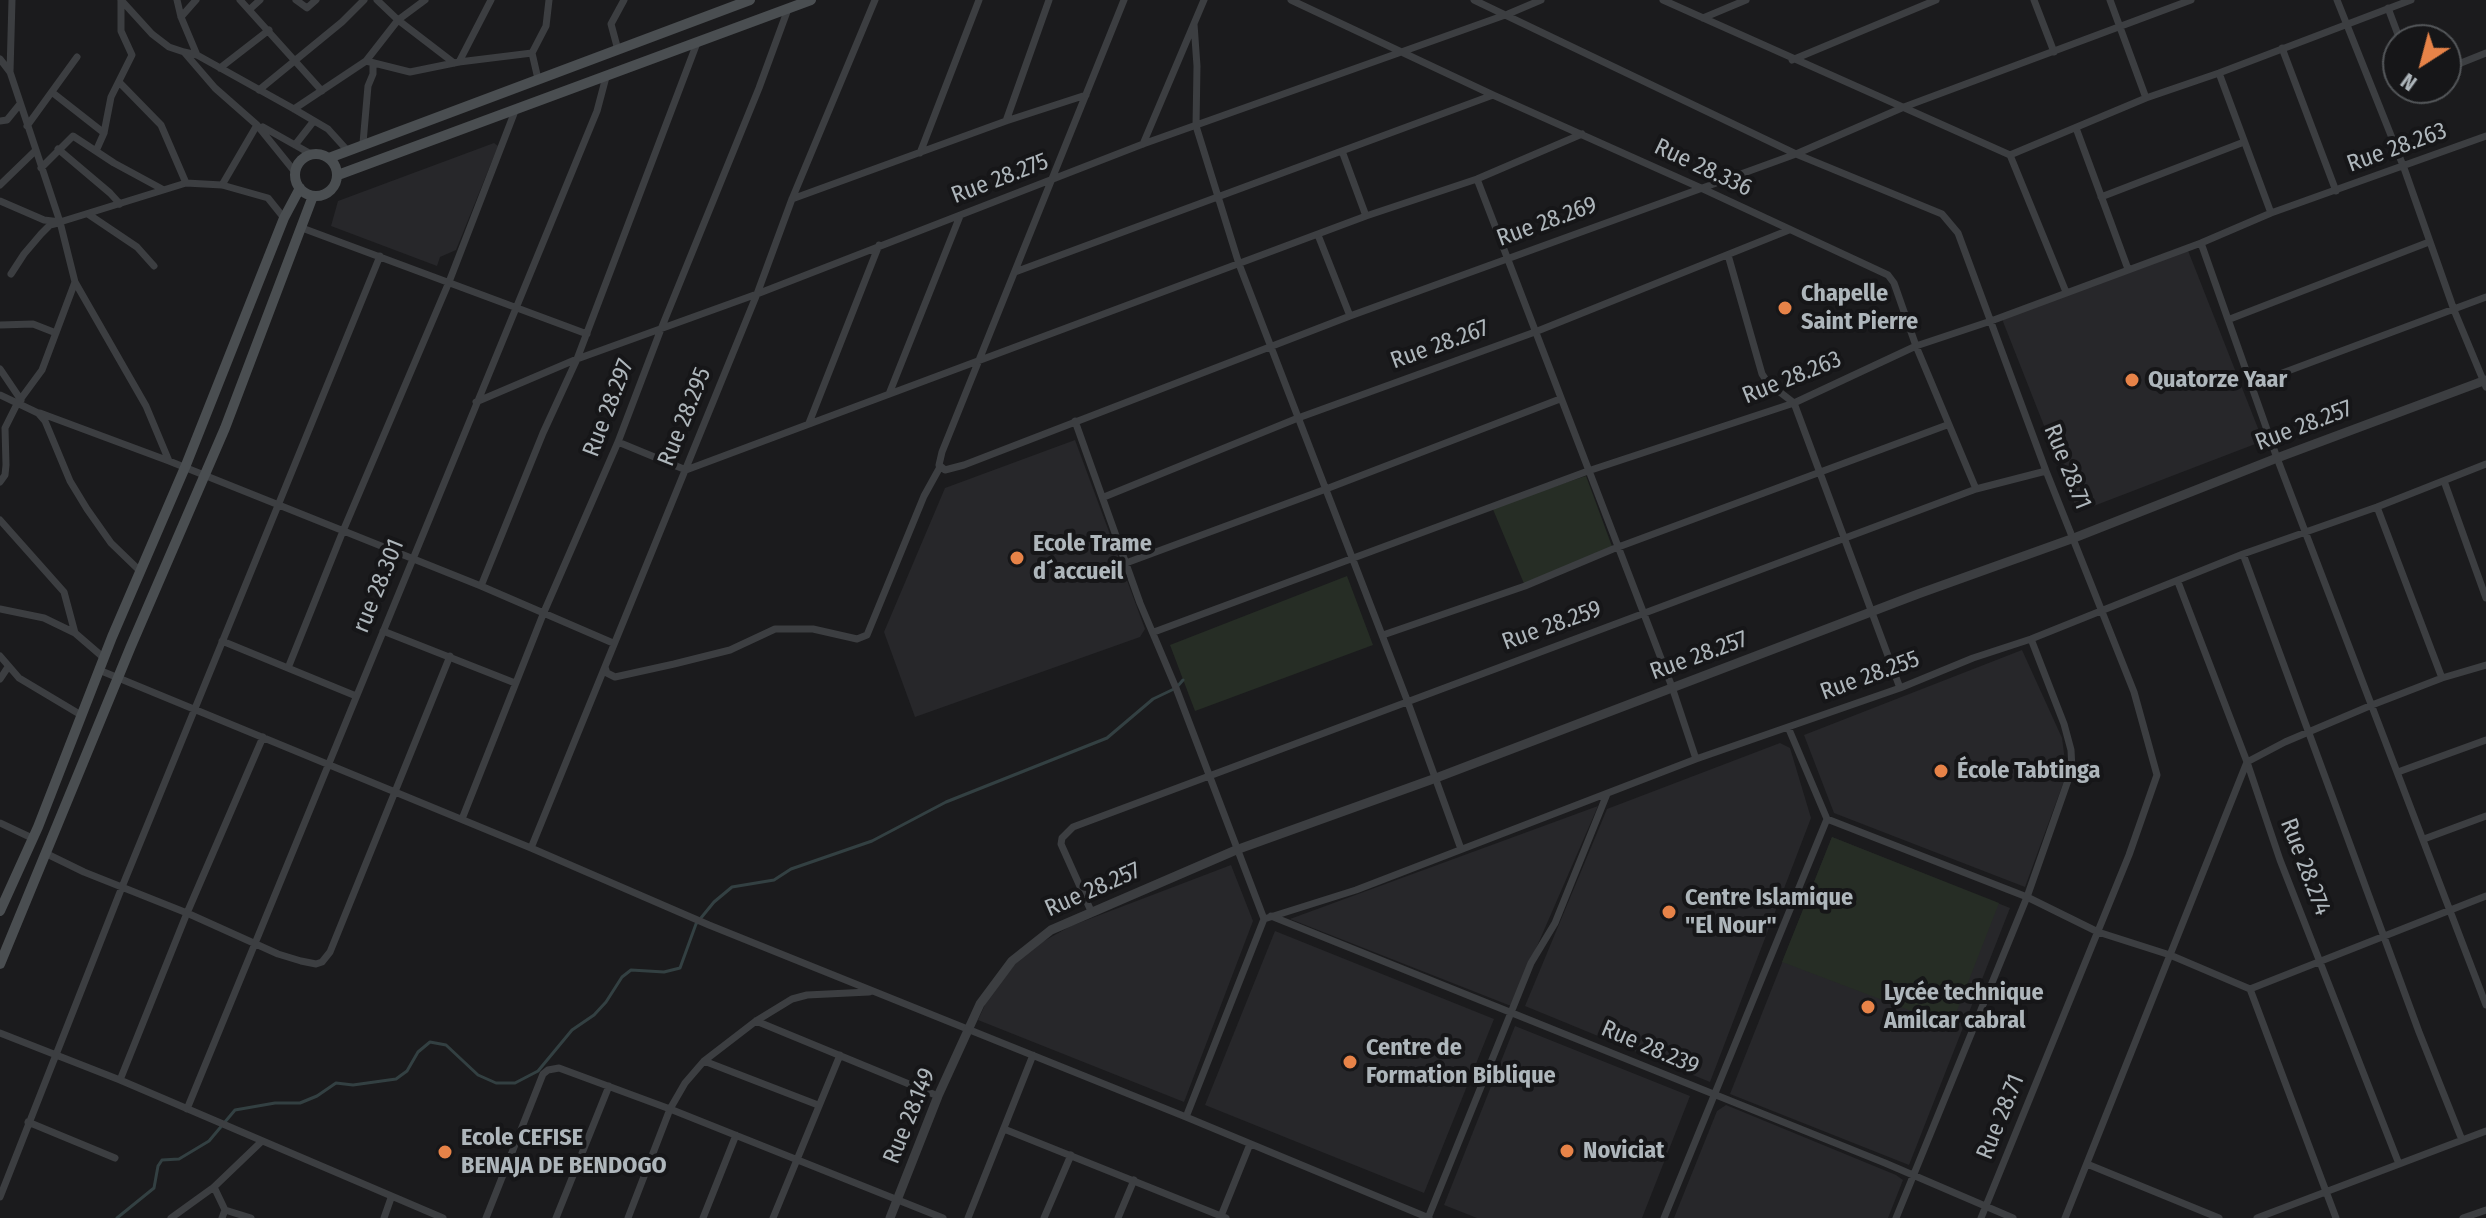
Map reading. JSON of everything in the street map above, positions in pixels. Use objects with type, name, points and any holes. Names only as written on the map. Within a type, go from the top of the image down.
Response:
[{"type":"main road","points":[[329,158],[750,0]]},
{"type":"main road","points":[[338,175],[811,0]]},
{"type":"main road","points":[[311,154],[329,158],[336,166],[338,175],[330,191],[313,196],[300,188],[295,172],[298,164],[311,154]]},
{"type":"main road","points":[[0,911],[186,465],[284,218],[300,188]]},
{"type":"main road","points":[[0,964],[118,677],[206,474],[313,196]]},
{"type":"street","points":[[12,0],[10,72],[60,222],[75,282],[146,406],[169,461]]},
{"type":"street","points":[[121,0],[152,34],[169,47],[197,55],[294,109],[335,135],[347,150]]},
{"type":"street","points":[[96,151],[104,133],[111,97],[132,52],[121,31],[121,0]]},
{"type":"street","points":[[177,0],[197,55]]},
{"type":"street","points":[[181,17],[196,0]]},
{"type":"street","points":[[240,0],[322,91]]},
{"type":"street","points":[[249,10],[260,0]]},
{"type":"street","points":[[296,0],[307,8],[316,0]]},
{"type":"street","points":[[259,90],[364,0]]},
{"type":"street","points":[[377,0],[398,20],[456,63]]},
{"type":"street","points":[[294,109],[370,62],[398,20],[425,0]]},
{"type":"street","points":[[456,63],[491,0]]},
{"type":"street","points":[[538,79],[532,53],[546,26],[549,0]]},
{"type":"street","points":[[618,50],[611,24],[624,0]]},
{"type":"street","name":"Rue 28.295","points":[[531,848],[875,0]]},
{"type":"street","points":[[920,153],[979,0]]},
{"type":"street","points":[[1006,121],[1049,0]]},
{"type":"street","points":[[605,667],[607,673],[615,677],[674,664],[730,650],[775,629],[803,628],[857,639],[867,635],[924,496],[940,467],[946,444],[1124,0]]},
{"type":"street","points":[[1143,144],[1204,0]]},
{"type":"street","name":"Rue 28.336","points":[[1291,0],[1888,275],[1894,283],[1947,425],[1976,489]]},
{"type":"street","name":"Rue 28.71","points":[[1474,0],[1796,154],[1942,214],[1952,222],[1958,233],[2046,471],[2134,692],[2157,775],[2129,855],[1981,1218]]},
{"type":"street","name":"Rue 28.275","points":[[476,402],[577,359],[757,294],[1143,144],[1541,0]]},
{"type":"street","points":[[1663,0],[2010,155],[2066,292]]},
{"type":"street","points":[[1703,18],[1746,0]]},
{"type":"street","points":[[1792,60],[1936,0]]},
{"type":"street","points":[[2034,0],[2054,52]]},
{"type":"street","points":[[2110,0],[2146,98]]},
{"type":"street","name":"Rue 28.269","points":[[940,467],[945,470],[964,465],[1350,316],[1796,154],[1904,107],[2191,0]]},
{"type":"street","points":[[2337,0],[2404,168],[2454,310],[2485,383]]},
{"type":"street","points":[[2010,155],[2146,98],[2411,0]]},
{"type":"street","points":[[2388,8],[2394,24]]},
{"type":"street","name":"Rue 28.297","points":[[462,819],[544,612],[618,442],[788,9]]},
{"type":"street","points":[[1194,24],[1196,126],[1239,264],[1383,635],[1461,849]]},
{"type":"street","points":[[220,68],[269,30]]},
{"type":"street","points":[[481,586],[587,334],[697,43]]},
{"type":"street","points":[[2282,48],[2336,191]]},
{"type":"street","points":[[184,52],[215,88],[257,125],[295,172]]},
{"type":"street","points":[[370,62],[410,72],[532,53]]},
{"type":"street","points":[[2462,63],[2486,53]]},
{"type":"street","points":[[27,126],[77,57]]},
{"type":"street","points":[[0,59],[10,72]]},
{"type":"street","points":[[363,143],[368,86],[373,74],[370,62]]},
{"type":"street","points":[[2219,73],[2271,213]]},
{"type":"street","name":"rue 28.301","points":[[187,1109],[597,111],[606,77]]},
{"type":"street","points":[[119,82],[161,125],[186,183]]},
{"type":"street","points":[[53,93],[104,133]]},
{"type":"street","points":[[792,199],[1086,95]]},
{"type":"street","points":[[1015,272],[1493,95]]},
{"type":"street","points":[[0,121],[7,120],[20,104]]},
{"type":"street","points":[[288,668],[449,282],[515,111]]},
{"type":"street","points":[[295,145],[313,122]]},
{"type":"street","points":[[257,125],[311,154]]},
{"type":"street","points":[[222,185],[257,125]]},
{"type":"street","points":[[2076,128],[2128,269]]},
{"type":"street","points":[[618,442],[686,470],[1366,216],[1477,179],[1582,134]]},
{"type":"street","points":[[41,168],[73,136],[162,189]]},
{"type":"street","name":"Rue 28.263","points":[[1154,632],[1588,471],[1794,403],[1916,346],[1991,321],[2201,243],[2271,213],[2404,168],[2486,136]]},
{"type":"street","points":[[2101,197],[2244,142]]},
{"type":"street","points":[[58,149],[120,204]]},
{"type":"street","points":[[0,185],[35,151]]},
{"type":"street","points":[[1342,151],[1366,216]]},
{"type":"street","points":[[1477,179],[1672,687],[1696,759]]},
{"type":"street","points":[[11,274],[50,225],[186,183],[222,185],[268,198],[284,218]]},
{"type":"street","points":[[0,201],[44,220],[60,222]]},
{"type":"street","points":[[88,214],[137,247],[154,266]]},
{"type":"street","points":[[889,394],[960,216]]},
{"type":"street","points":[[302,228],[587,334]]},
{"type":"street","name":"Rue 28.267","points":[[1104,497],[1298,418],[1535,332],[1789,230]]},
{"type":"street","points":[[1318,235],[1350,316]]},
{"type":"street","points":[[2230,319],[2429,242]]},
{"type":"street","points":[[2201,243],[2277,458],[2486,1005]]},
{"type":"street","points":[[809,423],[879,245]]},
{"type":"street","points":[[1728,255],[1762,374],[1768,383],[1794,403],[1900,688]]},
{"type":"street","points":[[0,1197],[122,887],[380,256]]},
{"type":"street","points":[[0,482],[6,465],[5,428],[42,370],[75,282]]},
{"type":"street","points":[[2253,384],[2486,297]]},
{"type":"street","points":[[0,325],[33,324],[56,333]]},
{"type":"street","points":[[0,369],[19,402]]},
{"type":"street","name":"Rue 28.257","points":[[968,1029],[980,1004],[1012,961],[1051,930],[1091,911],[1236,850],[1436,778],[2074,538],[2277,458],[2485,383]]},
{"type":"street","points":[[0,395],[38,413],[186,465],[613,643]]},
{"type":"street","points":[[1126,563],[1560,399]]},
{"type":"street","points":[[38,413],[50,430],[70,481],[97,525],[140,571]]},
{"type":"street","points":[[1075,421],[1236,850],[1268,918],[1186,1117]]},
{"type":"street","points":[[1383,635],[1525,586],[1618,547],[1947,425]]},
{"type":"street","name":"Rue 28.255","points":[[1268,918],[1356,890],[1696,759],[1900,688],[2178,582],[2243,554],[2377,507],[2486,464]]},
{"type":"street","name":"Rue 28.259","points":[[1091,911],[1061,844],[1065,833],[1073,827],[1976,489],[2046,471]]},
{"type":"street","points":[[2444,481],[2486,598]]},
{"type":"street","points":[[2377,507],[2442,678]]},
{"type":"street","points":[[0,520],[64,592],[75,633]]},
{"type":"street","points":[[2243,554],[2419,1032],[2462,1140]]},
{"type":"street","name":"Rue 28.274","points":[[2178,582],[2247,762],[2280,860],[2399,1164]]},
{"type":"street","points":[[0,609],[44,618],[75,633],[104,658]]},
{"type":"street","points":[[383,631],[515,683]]},
{"type":"street","points":[[1896,1218],[2027,897],[2072,769],[2064,724],[2031,639]]},
{"type":"street","points":[[222,641],[356,696]]},
{"type":"street","points":[[0,656],[19,678],[81,715]]},
{"type":"street","points":[[45,853],[254,942],[316,964],[325,959],[450,656]]},
{"type":"street","points":[[2065,1218],[2247,762],[2372,705],[2486,665]]},
{"type":"street","points":[[0,679],[8,667]]},
{"type":"street","points":[[99,670],[462,819],[692,918],[1429,1218],[1534,957],[1555,923],[1607,794]]},
{"type":"street","points":[[1664,1218],[1827,819],[1788,727]]},
{"type":"street","points":[[120,1080],[187,913],[263,737]]},
{"type":"street","points":[[2398,772],[2486,740]]},
{"type":"street","points":[[2424,839],[2486,816]]},
{"type":"street","points":[[1827,819],[2027,897],[2098,932],[2170,955],[2250,989],[2486,896]]},
{"type":"street","points":[[0,823],[32,838]]},
{"type":"street","name":"Rue 28.239","points":[[1268,918],[1913,1174],[2013,1218]]},
{"type":"street","points":[[2477,981],[2486,977]]},
{"type":"street","points":[[2250,989],[2336,1218]]},
{"type":"street","points":[[628,1218],[670,1109],[685,1083],[704,1061],[756,1021],[792,999],[807,995],[877,992]]},
{"type":"street","points":[[756,1021],[938,1096]]},
{"type":"street","name":"Rue 28.149","points":[[890,1218],[968,1029]]},
{"type":"street","points":[[0,1033],[120,1080],[443,1218]]},
{"type":"street","points":[[773,1218],[840,1055]]},
{"type":"street","points":[[968,1218],[1033,1055]]},
{"type":"street","points":[[704,1061],[818,1105]]},
{"type":"street","points":[[486,1218],[543,1074],[559,1068],[943,1218]]},
{"type":"street","points":[[556,1218],[609,1086]]},
{"type":"street","points":[[28,1122],[115,1158]]},
{"type":"street","points":[[1004,1129],[1224,1217],[1250,1144]]},
{"type":"street","points":[[2257,1218],[2486,1131]]},
{"type":"street","points":[[703,1218],[736,1135]]},
{"type":"street","points":[[171,1218],[214,1187],[262,1141]]},
{"type":"street","points":[[1044,1218],[1071,1155]]},
{"type":"street","points":[[2087,1164],[2219,1218]]},
{"type":"street","points":[[1118,1218],[1134,1180]]},
{"type":"street","points":[[214,1187],[224,1214],[251,1218]]},
{"type":"street","points":[[384,1218],[391,1198]]},
{"type":"street","points":[[2463,1218],[2486,1210]]},
{"type":"shaded area","points":[[494,143],[498,146],[456,250],[440,257],[437,266],[331,226],[338,201]]},
{"type":"shaded area","name":"Quatorze Yaar","points":[[2187,248],[2263,441],[2078,512],[2002,319]]},
{"type":"shaded area","name":"Ecole Trame d´accueil","points":[[1075,440],[1145,629],[1140,637],[915,717],[884,632],[945,488]]},
{"type":"shaded area","points":[[1586,476],[1613,549],[1525,586],[1492,507]]},
{"type":"shaded area","points":[[1347,576],[1373,645],[1195,711],[1170,645]]},
{"type":"shaded area","name":"École Tabtinga","points":[[2022,650],[2062,738],[2065,761],[2064,781],[2025,887],[1834,813],[1804,735]]},
{"type":"shaded area","name":"Centre Islamique \"El Nour\"","points":[[1780,743],[1790,748],[1811,818],[1710,1082],[1525,1006],[1607,809]]},
{"type":"shaded area","points":[[1598,806],[1511,1006],[1290,919]]},
{"type":"shaded area","name":"Lycée technique Amilcar cabral","points":[[1832,837],[2010,908],[1909,1165],[1730,1094]]},
{"type":"shaded area","points":[[1832,837],[1999,903],[1951,1026],[1782,962]]},
{"type":"shaded area","points":[[1231,865],[1253,921],[1184,1102],[978,1020],[989,996],[1033,947],[1071,926]]},
{"type":"shaded area","name":"Centre de Formation Biblique","points":[[1275,931],[1494,1019],[1424,1193],[1205,1105]]},
{"type":"shaded area","name":"Noviciat","points":[[1515,1026],[1690,1096],[1642,1218],[1477,1218],[1444,1205]]},
{"type":"shaded area","points":[[1726,1105],[1896,1175],[1903,1180],[1888,1218],[1674,1218],[1717,1111]]},
{"type":"waterway","points":[[117,1218],[154,1188],[162,1160],[179,1159],[209,1141],[235,1110],[275,1103],[300,1103],[336,1083],[353,1085],[396,1079],[407,1071],[418,1052],[430,1042],[446,1045],[478,1075],[496,1083],[515,1083],[538,1071],[572,1030],[594,1015],[606,1002],[622,977],[631,970],[664,972],[680,968],[696,924],[714,902],[732,887],[774,880],[791,869],[872,841],[946,802],[1107,738],[1153,699],[1176,688],[1183,680]]},
{"type":"place","name":"Chapelle Saint Pierre","points":[[1785,308]]},
{"type":"place","name":"Quatorze Yaar","points":[[2132,380]]},
{"type":"place","name":"Ecole Trame d´accueil","points":[[1017,558]]},
{"type":"place","name":"École Tabtinga","points":[[1941,771]]},
{"type":"place","name":"Centre Islamique \"El Nour\"","points":[[1669,912]]},
{"type":"place","name":"Lycée technique Amilcar cabral","points":[[1868,1007]]},
{"type":"place","name":"Centre de Formation Biblique","points":[[1350,1062]]},
{"type":"place","name":"Noviciat","points":[[1567,1151]]},
{"type":"place","name":"Ecole CEFISE BENAJA DE BENDOGO","points":[[445,1152]]}]
